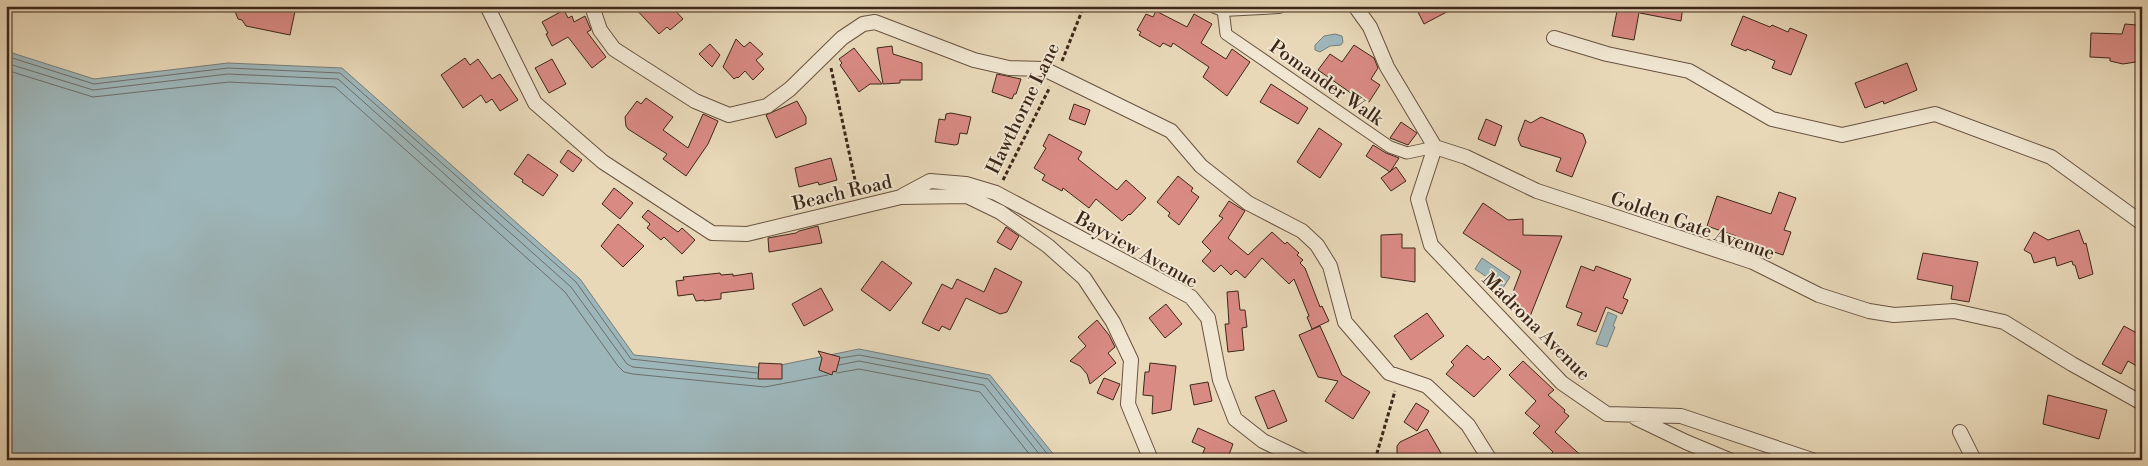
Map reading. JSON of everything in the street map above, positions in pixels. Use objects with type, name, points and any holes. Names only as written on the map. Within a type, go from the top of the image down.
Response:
[{"type":"street","name":"Beach Road","points":[[487,6],[535,103],[603,162],[712,233],[747,234],[901,197],[967,196],[1000,212],[1048,246],[1084,278],[1113,322],[1131,360],[1128,404],[1151,460]]},
{"type":"street","points":[[592,6],[600,30],[614,49],[695,101],[729,115],[767,106],[790,90],[842,38],[862,24],[875,22],[974,60],[1009,68],[1044,70],[1171,131],[1201,166],[1248,203],[1302,231],[1317,245],[1330,266],[1345,322],[1389,373],[1427,386],[1468,425],[1490,460]]},
{"type":"street","points":[[1219,8],[1279,6]]},
{"type":"street","points":[[1356,6],[1370,28],[1387,67],[1434,147]]},
{"type":"street","name":"Pomander Walk","points":[[1219,8],[1226,34],[1390,147],[1407,153],[1434,147]]},
{"type":"street","points":[[1554,38],[1607,54],[1689,71],[1772,120],[1842,135],[1935,114],[2051,157],[2142,223]]},
{"type":"street","name":"Golden Gate Avenue","points":[[1434,147],[1466,157],[1537,191],[1753,262],[1819,295],[1869,311],[1894,315],[1954,311],[2004,322],[2072,364],[2142,403]]},
{"type":"street","name":"Madrona Avenue","points":[[1434,147],[1418,199],[1431,245],[1562,383],[1607,414],[1681,416],[1812,460]]},
{"type":"street","name":"Bayview Avenue","points":[[901,197],[930,181],[966,184],[996,194],[1191,297],[1208,318],[1220,380],[1235,419],[1263,441],[1303,460]]},
{"type":"street","points":[[1632,416],[1729,460]]},
{"type":"street","points":[[1960,432],[1974,460]]},
{"type":"path","name":"Hawthorne Lane","points":[[996,194],[1056,76],[1084,6]]},
{"type":"path","points":[[827,53],[861,206]]},
{"type":"path","points":[[1375,460],[1398,376]]},
{"type":"water","points":[[1335,34],[1342,36],[1343,42],[1341,45],[1330,46],[1320,52],[1315,50],[1315,45],[1324,36]]},
{"type":"water","points":[[6,51],[94,79],[228,63],[342,68],[580,279],[634,355],[766,368],[859,349],[990,375],[1058,460],[6,460]]},
{"type":"water","points":[[1482,258],[1510,277],[1503,288],[1475,269]]},
{"type":"water","points":[[1608,312],[1617,316],[1607,347],[1596,344]]},
{"type":"building","points":[[233,6],[296,6],[290,35],[246,26],[242,20],[238,19]]},
{"type":"building","points":[[633,6],[671,6],[683,19],[670,30],[667,27],[659,34]]},
{"type":"building","points":[[1415,6],[1458,6],[1424,24]]},
{"type":"building","points":[[1618,6],[1683,6],[1681,21],[1640,13],[1640,7],[1634,40],[1612,36]]},
{"type":"building","points":[[564,10],[568,18],[572,16],[574,22],[585,16],[591,30],[587,32],[606,57],[592,68],[568,37],[552,46],[546,34],[548,33],[542,22]]},
{"type":"building","points":[[1156,11],[1187,27],[1194,14],[1212,24],[1201,43],[1226,59],[1232,49],[1250,62],[1227,96],[1203,77],[1209,67],[1173,43],[1171,47],[1163,43],[1160,47],[1139,35],[1141,32],[1137,30],[1146,14],[1153,17]]},
{"type":"building","points":[[1743,16],[1770,27],[1772,25],[1788,32],[1790,28],[1807,35],[1791,75],[1772,68],[1775,61],[1747,49],[1746,51],[1731,45]]},
{"type":"building","points":[[2125,24],[2136,25],[2142,29],[2142,61],[2123,64],[2110,61],[2110,58],[2090,57],[2091,33],[2122,34]]},
{"type":"building","points":[[736,39],[744,47],[750,42],[763,54],[756,60],[764,69],[753,80],[745,71],[738,78],[734,79],[723,67]]},
{"type":"building","points":[[710,44],[720,55],[712,67],[699,54]]},
{"type":"building","points":[[1354,45],[1374,58],[1378,68],[1371,79],[1380,85],[1369,102],[1358,98],[1318,70],[1330,54],[1342,62]]},
{"type":"building","points":[[892,46],[893,54],[922,63],[922,80],[900,80],[900,83],[883,84],[877,48]]},
{"type":"building","points":[[854,48],[882,84],[870,84],[859,92],[840,65],[842,63],[839,59]]},
{"type":"building","points":[[465,58],[470,65],[478,59],[492,79],[500,74],[518,100],[500,111],[492,99],[486,103],[481,95],[463,108],[441,75]]},
{"type":"building","points":[[552,59],[566,84],[549,93],[535,68]]},
{"type":"building","points":[[1907,63],[1917,90],[1884,104],[1883,101],[1865,108],[1855,83]]},
{"type":"building","points":[[997,74],[1021,79],[1016,94],[1014,94],[1012,99],[992,92]]},
{"type":"building","points":[[1271,84],[1308,108],[1298,124],[1260,102]]},
{"type":"building","points":[[646,98],[673,117],[663,130],[688,148],[703,114],[718,121],[708,144],[686,176],[663,159],[667,154],[626,126],[625,117],[637,101],[641,104]]},
{"type":"building","points":[[797,101],[806,117],[806,124],[776,138],[766,115]]},
{"type":"building","points":[[1074,104],[1090,110],[1085,125],[1069,119]]},
{"type":"building","points":[[951,113],[971,117],[967,134],[960,133],[958,144],[955,145],[935,142],[939,119],[945,120],[946,114]]},
{"type":"building","points":[[1541,117],[1583,134],[1586,142],[1572,177],[1556,171],[1561,158],[1521,146],[1518,139],[1525,120],[1531,123]]},
{"type":"building","points":[[1486,119],[1502,126],[1495,146],[1478,139]]},
{"type":"building","points":[[1401,122],[1417,133],[1408,145],[1390,138]]},
{"type":"building","points":[[1319,128],[1342,144],[1320,178],[1297,162]]},
{"type":"building","points":[[1049,134],[1082,152],[1078,159],[1117,190],[1126,180],[1146,198],[1122,221],[1096,199],[1089,208],[1063,188],[1062,191],[1042,180],[1045,175],[1034,168],[1046,148],[1043,146]]},
{"type":"building","points":[[1373,145],[1399,158],[1390,172],[1366,156]]},
{"type":"building","points":[[568,150],[582,160],[573,172],[560,162]]},
{"type":"building","points":[[528,154],[558,175],[543,196],[522,182],[523,180],[514,174]]},
{"type":"building","points":[[831,158],[837,180],[819,185],[818,182],[799,187],[795,168]]},
{"type":"building","points":[[1396,167],[1406,181],[1391,191],[1381,178]]},
{"type":"building","points":[[1178,176],[1193,188],[1191,191],[1199,197],[1179,225],[1168,216],[1170,213],[1157,202]]},
{"type":"building","points":[[614,188],[633,203],[620,219],[602,204]]},
{"type":"building","points":[[1779,192],[1796,198],[1784,230],[1791,232],[1783,255],[1735,239],[1736,236],[1707,226],[1717,196],[1771,214]]},
{"type":"building","points":[[1229,201],[1245,211],[1228,238],[1248,255],[1272,232],[1285,244],[1287,242],[1299,253],[1297,255],[1303,260],[1300,263],[1305,268],[1320,307],[1322,306],[1329,321],[1312,329],[1307,317],[1309,316],[1294,279],[1289,284],[1262,258],[1245,278],[1236,270],[1231,275],[1221,265],[1214,272],[1202,261],[1211,251],[1202,242],[1223,218],[1219,216]]},
{"type":"building","points":[[1483,203],[1508,220],[1523,219],[1523,235],[1562,236],[1527,324],[1508,305],[1521,271],[1463,233]]},
{"type":"building","points":[[648,210],[678,232],[682,228],[695,240],[682,254],[664,237],[661,240],[647,228],[650,224],[642,217]]},
{"type":"building","points":[[618,224],[644,246],[623,267],[601,246]]},
{"type":"building","points":[[818,226],[822,243],[769,252],[768,238],[796,233]]},
{"type":"building","points":[[1006,227],[1019,236],[1011,250],[997,242]]},
{"type":"building","points":[[2079,230],[2084,244],[2086,243],[2093,274],[2079,279],[2072,261],[2057,266],[2055,257],[2034,263],[2031,254],[2024,250],[2034,232],[2048,240]]},
{"type":"building","points":[[1402,234],[1402,248],[1415,248],[1415,282],[1381,277],[1381,235]]},
{"type":"building","points":[[1923,253],[1978,262],[1969,302],[1951,299],[1953,286],[1917,279]]},
{"type":"building","points":[[882,261],[912,283],[890,311],[861,290]]},
{"type":"building","points":[[1581,266],[1594,271],[1596,266],[1631,279],[1623,298],[1628,300],[1622,314],[1606,307],[1596,332],[1577,325],[1582,313],[1566,307]]},
{"type":"building","points":[[995,268],[1022,282],[1007,312],[1000,314],[966,298],[950,330],[942,326],[939,331],[922,323],[942,284],[952,289],[957,279],[984,292]]},
{"type":"building","points":[[720,273],[721,275],[733,274],[733,276],[752,273],[754,289],[721,293],[721,299],[704,301],[696,301],[693,294],[678,296],[676,281],[684,280],[683,277]]},
{"type":"building","points":[[821,288],[833,310],[804,326],[792,304]]},
{"type":"building","points":[[1238,291],[1240,310],[1245,310],[1247,327],[1242,328],[1244,350],[1228,352],[1225,324],[1229,324],[1227,292]]},
{"type":"building","points":[[1166,304],[1182,324],[1165,338],[1149,318]]},
{"type":"building","points":[[1427,313],[1444,336],[1411,360],[1394,336]]},
{"type":"building","points":[[1097,320],[1109,335],[1115,347],[1108,353],[1116,363],[1090,384],[1087,374],[1080,366],[1070,361],[1086,346],[1078,337]]},
{"type":"building","points":[[1320,326],[1342,375],[1370,392],[1353,419],[1325,401],[1338,381],[1318,377],[1299,335]]},
{"type":"building","points":[[2124,326],[2142,336],[2142,369],[2128,361],[2121,374],[2102,364]]},
{"type":"building","points":[[1467,345],[1484,360],[1488,356],[1501,369],[1474,397],[1446,374],[1454,365],[1451,362]]},
{"type":"building","points":[[818,351],[840,357],[836,372],[833,371],[832,375],[819,370],[822,358]]},
{"type":"building","points":[[1523,361],[1554,390],[1548,395],[1569,416],[1555,432],[1586,460],[1546,460],[1553,452],[1533,433],[1540,426],[1525,413],[1536,401],[1509,375]]},
{"type":"building","points":[[759,363],[782,364],[782,379],[758,379]]},
{"type":"building","points":[[1150,363],[1176,366],[1171,410],[1152,414],[1153,396],[1143,395],[1145,372],[1149,372]]},
{"type":"building","points":[[1104,378],[1120,384],[1113,400],[1097,393]]},
{"type":"building","points":[[1208,382],[1212,401],[1194,405],[1190,385]]},
{"type":"building","points":[[1274,390],[1287,421],[1268,429],[1255,397]]},
{"type":"building","points":[[2048,395],[2107,410],[2099,439],[2043,424]]},
{"type":"building","points":[[1416,403],[1429,411],[1417,431],[1404,422]]},
{"type":"building","points":[[1198,428],[1233,444],[1227,460],[1200,460],[1205,448],[1192,442]]},
{"type":"building","points":[[1427,429],[1445,460],[1405,460],[1397,453],[1397,446],[1400,442]]}]
